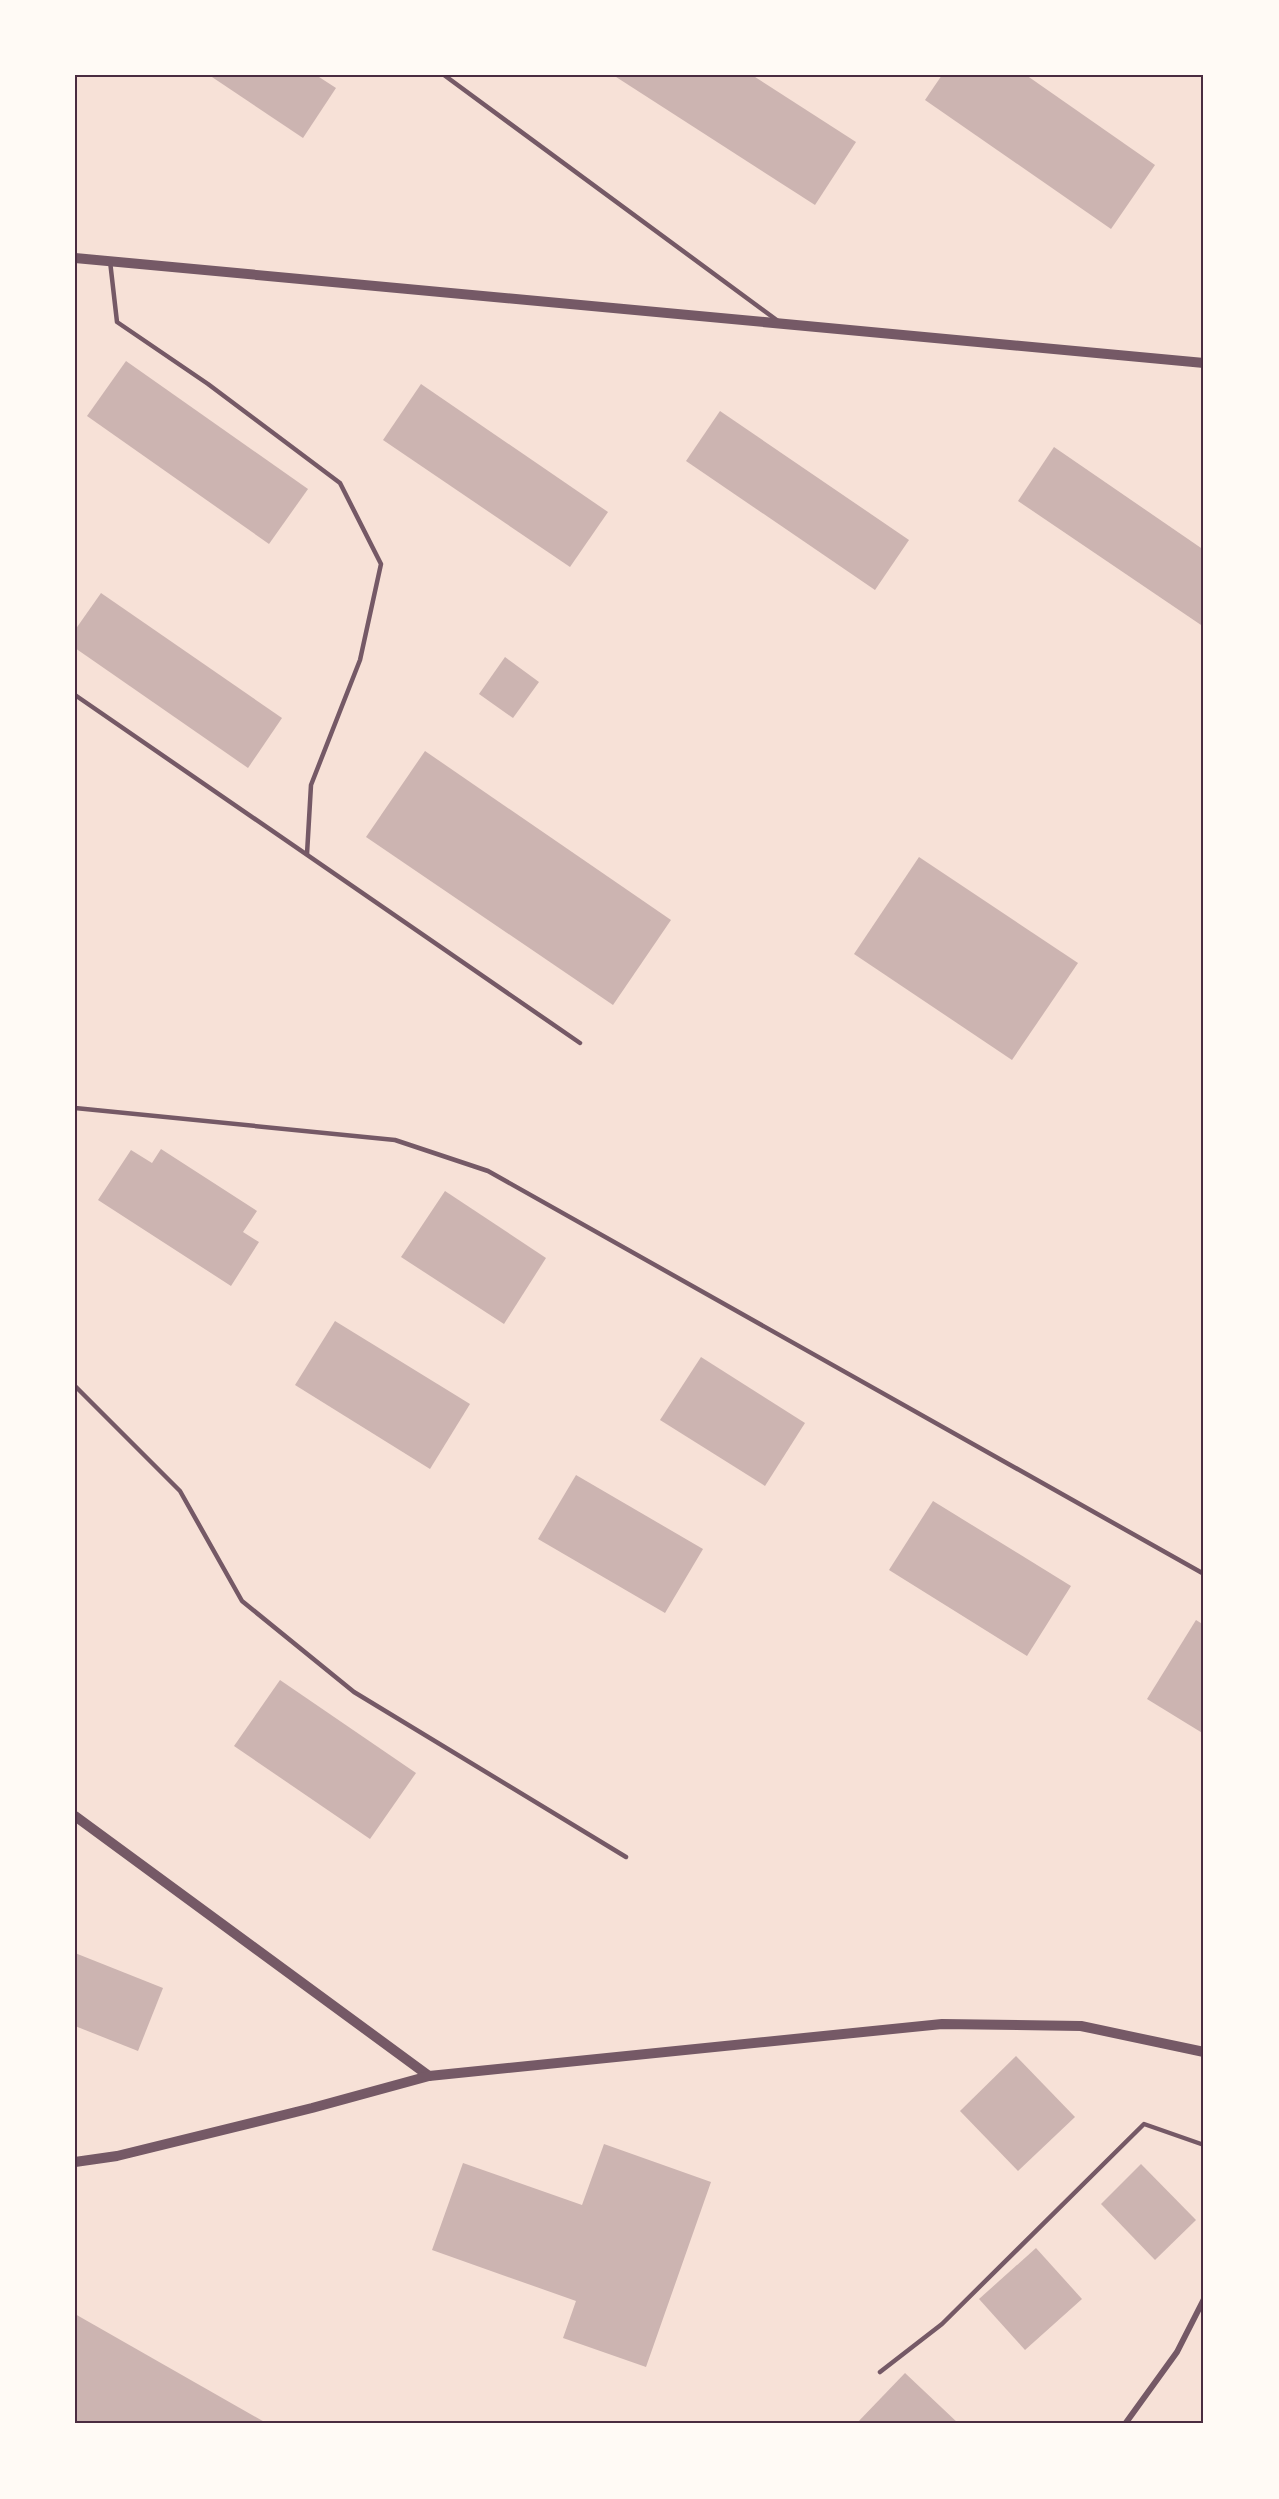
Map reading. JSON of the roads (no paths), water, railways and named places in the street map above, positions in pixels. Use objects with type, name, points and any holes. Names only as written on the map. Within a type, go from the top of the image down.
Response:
[{"type":"street","points":[[75,258],[1204,363]]},
{"type":"street","points":[[75,1816],[429,2076]]},
{"type":"street","points":[[75,2162],[117,2156],[312,2108],[429,2076],[942,2024],[1081,2026],[1204,2052]]},
{"type":"street","points":[[1125,2424],[1177,2352],[1204,2299]]},
{"type":"lane","points":[[444,75],[781,323]]},
{"type":"lane","points":[[110,261],[117,322],[208,384],[340,483],[381,564],[360,660],[311,785],[307,854]]},
{"type":"lane","points":[[75,695],[580,1043]]},
{"type":"lane","points":[[75,1108],[395,1140],[488,1172],[1204,1574]]},
{"type":"lane","points":[[75,1386],[180,1491],[242,1601],[354,1692],[626,1857]]},
{"type":"lane","points":[[880,2372],[942,2324],[1144,2124],[1204,2145]]}]
